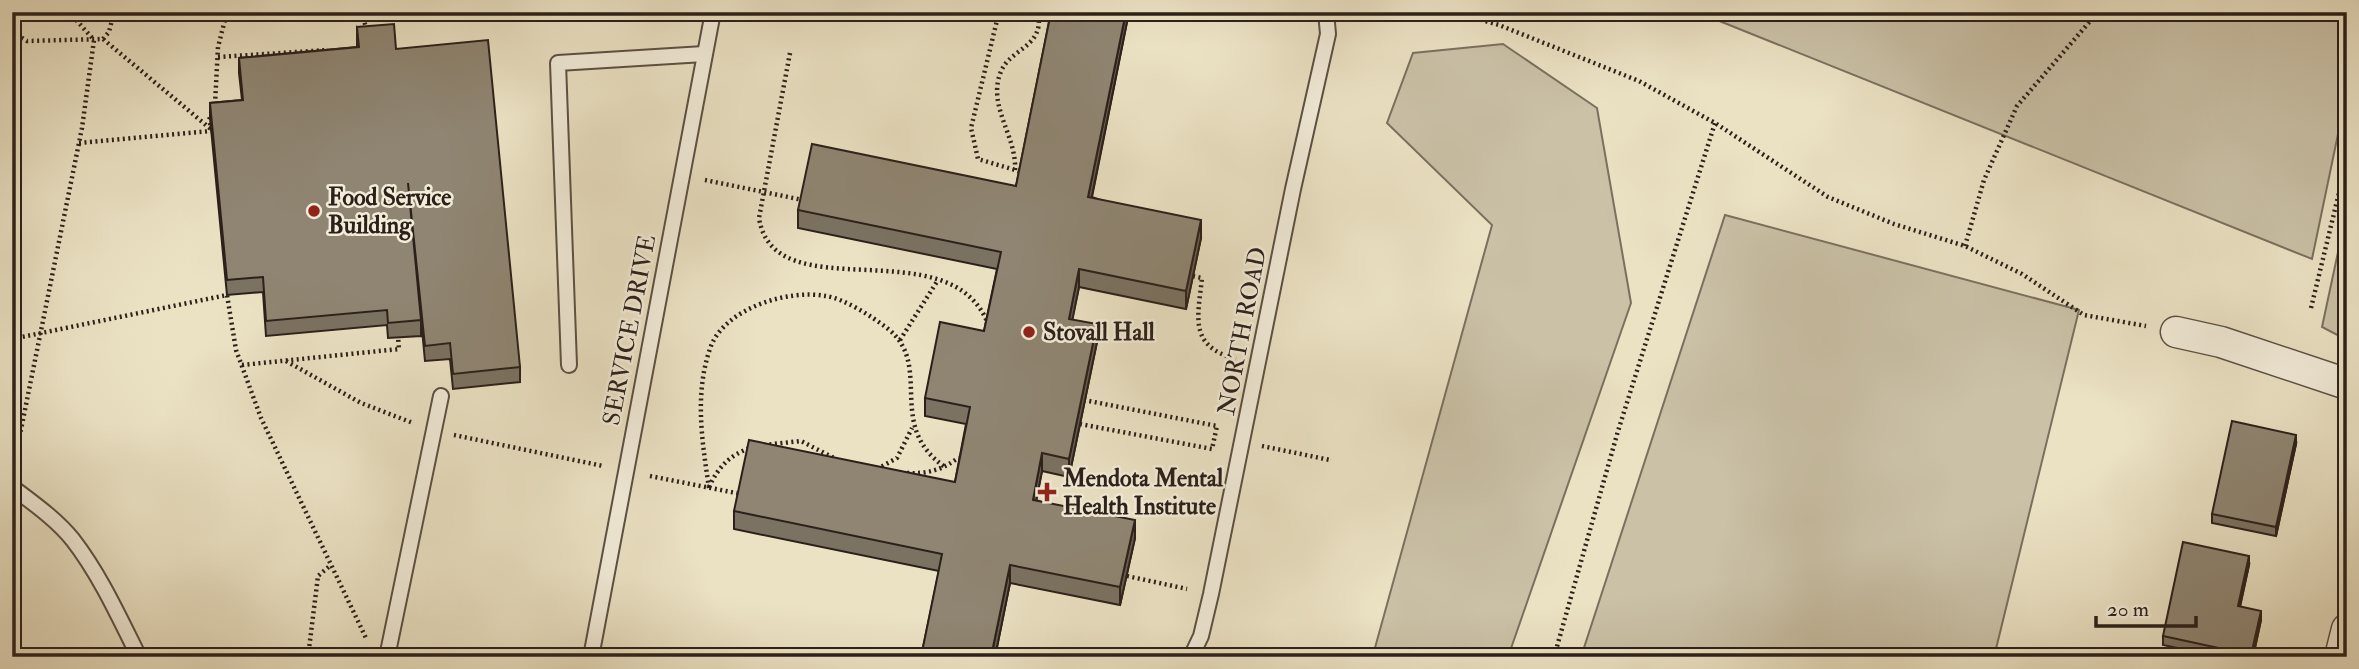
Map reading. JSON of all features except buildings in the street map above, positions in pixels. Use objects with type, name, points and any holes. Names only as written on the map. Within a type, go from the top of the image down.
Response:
[{"type":"street","points":[[2176,332],[2221,342],[2347,384]]},
{"type":"street","points":[[2340,657],[2347,629]]},
{"type":"lane","name":"SERVICE DRIVE","points":[[591,657],[713,12]]},
{"type":"lane","name":"NORTH ROAD","points":[[1191,657],[1201,636],[1211,594],[1293,189],[1328,34],[1326,12]]},
{"type":"lane","points":[[569,365],[558,63],[704,54]]},
{"type":"lane","points":[[387,657],[441,396]]},
{"type":"lane","points":[[12,487],[57,522],[74,541],[111,601],[139,657]]},
{"type":"path","points":[[69,12],[94,40]]},
{"type":"path","points":[[12,25],[17,34],[27,41],[103,39],[109,32],[114,12]]},
{"type":"path","points":[[212,131],[209,120],[215,104],[218,57],[227,12]]},
{"type":"path","points":[[362,12],[369,41]]},
{"type":"path","points":[[999,12],[971,128],[978,159],[1022,172]]},
{"type":"path","points":[[1015,170],[1015,150],[1000,112],[997,86],[1006,62],[1030,44],[1037,34],[1038,12]]},
{"type":"path","points":[[1454,12],[1499,25],[1639,81],[1715,123],[1828,197],[1894,225],[1965,246],[2022,274],[2084,315],[2176,332]]},
{"type":"path","points":[[1965,246],[1984,180],[2017,106],[2098,12]]},
{"type":"path","points":[[103,39],[212,131]]},
{"type":"path","points":[[12,473],[79,143],[94,40]]},
{"type":"path","points":[[218,57],[329,50]]},
{"type":"path","points":[[790,53],[762,191],[761,230],[783,256],[819,267],[899,270],[952,285],[983,308],[989,327]]},
{"type":"path","points":[[1554,657],[1618,431],[1715,123]]},
{"type":"path","points":[[79,143],[212,131]]},
{"type":"path","points":[[2311,308],[2347,160]]},
{"type":"path","points":[[681,176],[804,200]]},
{"type":"path","points":[[1193,276],[1202,278],[1197,323],[1201,338],[1208,346],[1230,358],[1258,365]]},
{"type":"path","points":[[900,340],[938,280]]},
{"type":"path","points":[[12,339],[227,295],[236,350],[261,418],[370,647]]},
{"type":"path","points":[[709,488],[700,406],[705,366],[712,343],[722,328],[741,313],[785,296],[827,296],[886,327],[900,340],[912,387],[913,426],[922,447],[945,467]]},
{"type":"path","points":[[242,365],[400,349],[398,337]]},
{"type":"path","points":[[286,361],[361,403],[433,431],[741,495]]},
{"type":"path","points":[[1080,424],[1212,449],[1217,426],[1084,400]]},
{"type":"path","points":[[864,467],[879,470],[897,458],[913,426]]},
{"type":"path","points":[[1214,437],[1330,460]]},
{"type":"path","points":[[709,488],[716,472],[729,458],[749,447],[801,441],[818,452],[842,461]]},
{"type":"path","points":[[894,473],[930,472],[963,458]]},
{"type":"path","points":[[309,657],[318,576],[331,565]]},
{"type":"path","points":[[1127,576],[1211,594]]},
{"type":"shaded area","points":[[1697,12],[2347,12],[2347,91],[2312,259]]},
{"type":"shaded area","points":[[1503,44],[1597,108],[1631,303],[1508,657],[1363,657],[1373,655],[1492,225],[1387,123],[1413,53]]},
{"type":"shaded area","points":[[2347,210],[2347,340],[2322,327]]},
{"type":"shaded area","points":[[1725,215],[2079,310],[1994,657],[1581,657]]},
{"type":"place","name":"Food Service Building","points":[[314,211]]},
{"type":"place","name":"Stovall Hall","points":[[1029,332]]},
{"type":"place","name":"Mendota Mental Health Institute","points":[[1047,492]]}]
